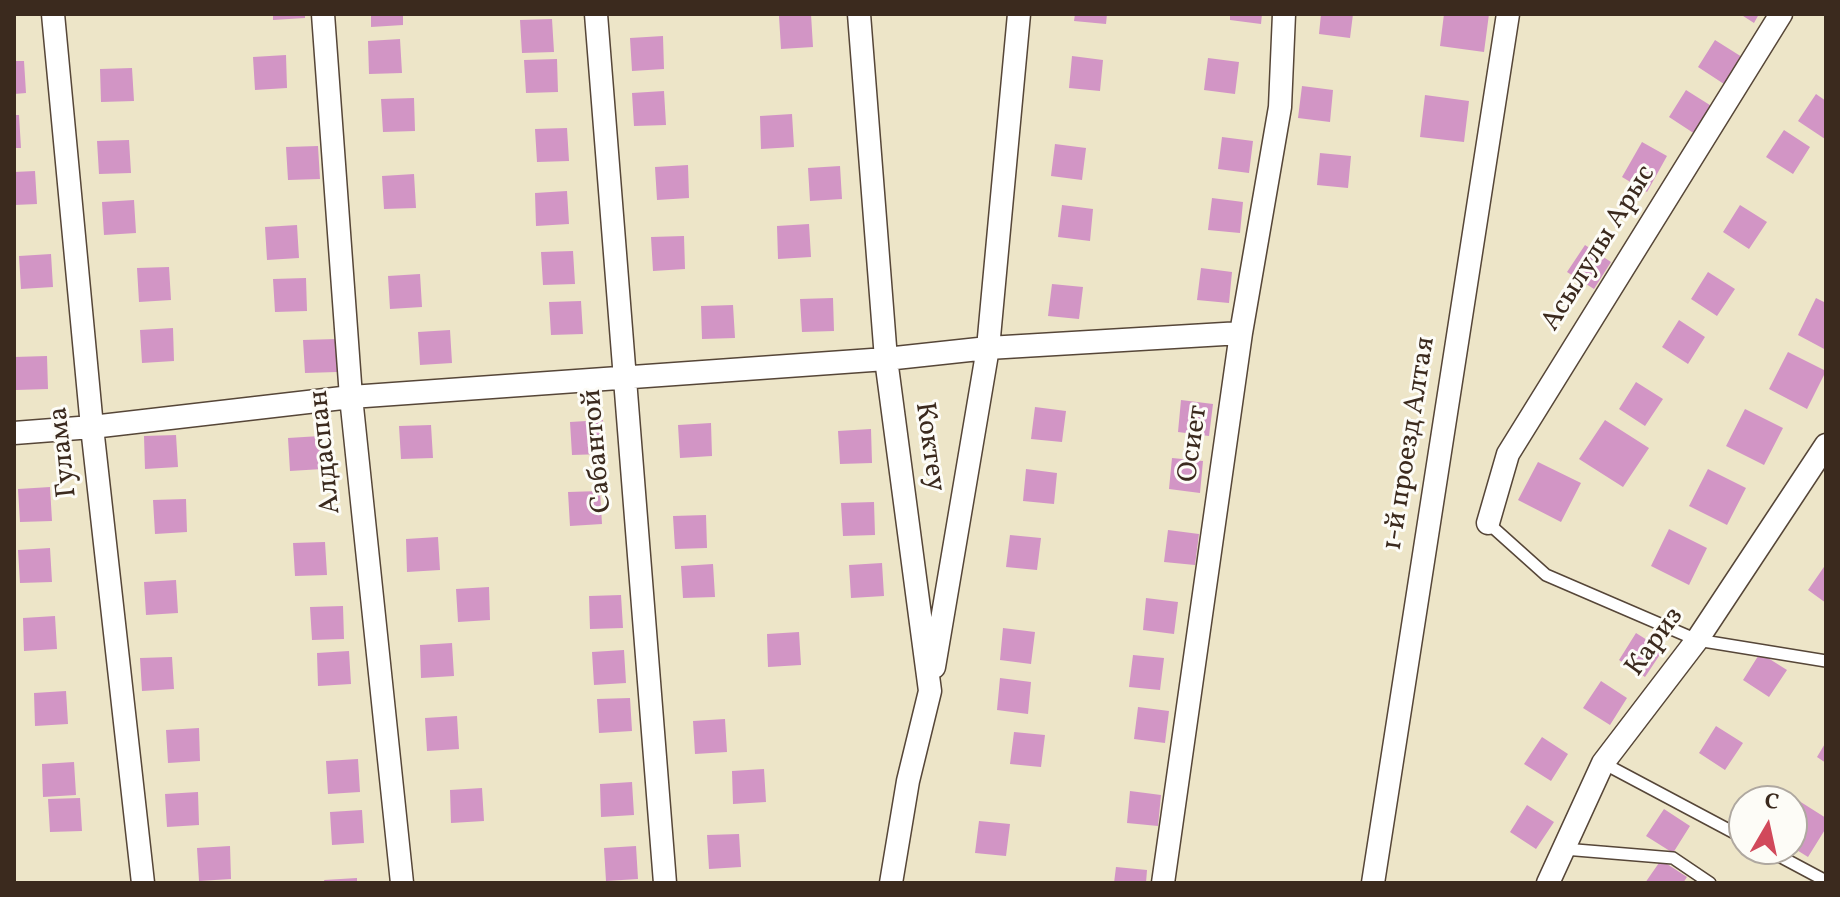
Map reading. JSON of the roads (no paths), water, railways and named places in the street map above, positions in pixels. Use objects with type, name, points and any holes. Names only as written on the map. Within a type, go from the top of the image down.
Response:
[{"type":"street","name":"Гулама","points":[[53,14],[92,427],[143,883]]},
{"type":"street","name":"Алдаспан","points":[[323,14],[351,397],[402,883]]},
{"type":"street","name":"Сабантой","points":[[596,14],[665,883]]},
{"type":"street","name":"Коктеу","points":[[859,14],[886,359],[930,691],[908,781],[891,883]]},
{"type":"street","points":[[930,691],[988,348],[1019,14]]},
{"type":"street","name":"Осиет","points":[[1163,883],[1241,333],[1280,107],[1284,14]]},
{"type":"street","name":"1-й проезд Алтая","points":[[1373,883],[1508,14]]},
{"type":"street","name":"Асылулы Арыс","points":[[1488,523],[1508,454],[1781,14]]},
{"type":"street","points":[[14,433],[351,397],[886,359],[988,348],[1241,333]]},
{"type":"street","name":"Кариз","points":[[1548,883],[1603,763],[1697,640],[1826,445]]},
{"type":"lane","points":[[1488,523],[1546,575],[1697,640],[1826,661]]},
{"type":"lane","points":[[1603,763],[1728,829]]},
{"type":"lane","points":[[1564,849],[1673,858],[1710,883]]},
{"type":"lane","points":[[1796,865],[1826,881]]}]
